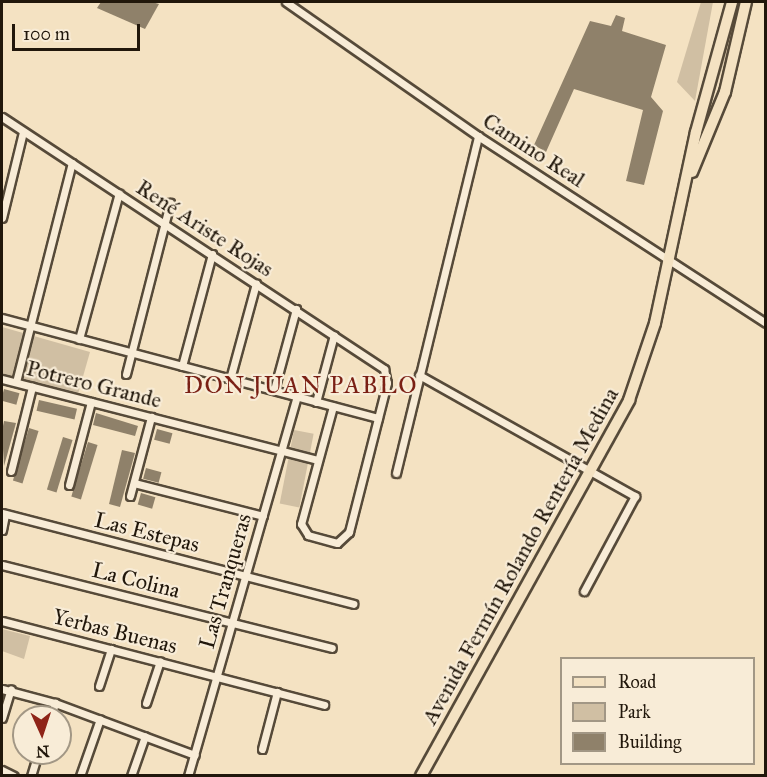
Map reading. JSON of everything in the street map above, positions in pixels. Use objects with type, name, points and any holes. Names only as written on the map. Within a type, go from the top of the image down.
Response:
[{"type":"main road","name":"Avenida Fermín Rolando Rentería Medina","points":[[689,178],[725,92],[746,2]]},
{"type":"main road","points":[[743,14],[751,2]]},
{"type":"main road","name":"Avenida Fermín Rolando Rentería Medina","points":[[421,776],[592,473],[639,374],[671,261],[730,4]]},
{"type":"street","name":"Camino Real","points":[[286,2],[478,136],[765,322]]},
{"type":"street","name":"René Ariste Rojas","points":[[2,117],[296,309],[386,373],[378,418]]},
{"type":"street","points":[[2,218],[23,132]]},
{"type":"street","points":[[396,473],[478,136]]},
{"type":"street","points":[[16,382],[72,163]]},
{"type":"street","points":[[79,339],[118,193]]},
{"type":"street","points":[[126,375],[170,203]]},
{"type":"street","points":[[182,366],[212,254]]},
{"type":"street","points":[[230,379],[256,283]]},
{"type":"street","points":[[274,390],[296,309]]},
{"type":"street","points":[[2,318],[30,326],[274,390],[378,418],[346,540],[308,535],[302,528],[333,406]]},
{"type":"street","points":[[316,402],[334,335]]},
{"type":"street","points":[[419,375],[635,496],[584,591]]},
{"type":"street","name":"Potrero Grande","points":[[2,379],[318,460]]},
{"type":"street","points":[[10,471],[33,387]]},
{"type":"street","name":"Las Tranqueras","points":[[188,776],[297,397]]},
{"type":"street","points":[[69,485],[91,402]]},
{"type":"street","points":[[130,496],[151,417]]},
{"type":"street","points":[[134,483],[263,516]]},
{"type":"street","points":[[2,530],[3,513]]},
{"type":"street","name":"Las Estepas","points":[[3,513],[353,604]]},
{"type":"street","name":"La Colina","points":[[2,565],[332,648]]},
{"type":"street","name":"Yerbas Buenas","points":[[2,621],[324,705]]},
{"type":"street","points":[[99,686],[111,649]]},
{"type":"street","points":[[146,704],[160,661]]},
{"type":"street","points":[[2,689],[11,689],[56,703],[195,755]]},
{"type":"street","points":[[2,718],[11,689]]},
{"type":"street","points":[[262,749],[277,692]]},
{"type":"street","points":[[80,776],[100,719]]},
{"type":"street","points":[[131,776],[145,736]]},
{"type":"street","points":[[2,770],[14,776]]},
{"type":"green space","points":[[701,2],[713,2],[695,101],[677,82]]},
{"type":"green space","points":[[735,2],[742,2],[703,132],[701,131]]},
{"type":"green space","points":[[2,327],[90,352],[78,394],[2,374]]},
{"type":"green space","points":[[294,430],[314,434],[299,507],[280,504]]},
{"type":"green space","points":[[2,629],[30,636],[24,659],[2,651]]},
{"type":"building","points":[[101,2],[159,4],[145,29],[97,8]]},
{"type":"building","points":[[616,15],[625,18],[622,31],[666,45],[651,97],[663,111],[644,185],[626,181],[643,110],[574,89],[546,152],[534,145],[590,21],[611,26]]},
{"type":"building","points":[[4,389],[19,393],[16,405],[2,401]]},
{"type":"building","points":[[39,400],[77,409],[75,419],[37,411]]},
{"type":"building","points":[[96,413],[138,426],[135,436],[93,425]]},
{"type":"building","points":[[4,421],[16,423],[4,466],[2,431]]},
{"type":"building","points":[[29,428],[39,431],[22,484],[13,481]]},
{"type":"building","points":[[157,429],[172,433],[170,444],[154,440]]},
{"type":"building","points":[[63,437],[73,440],[56,493],[47,490]]},
{"type":"building","points":[[88,442],[98,445],[81,499],[71,497]]},
{"type":"building","points":[[122,450],[135,453],[120,507],[109,504]]},
{"type":"building","points":[[146,468],[161,472],[159,483],[143,479]]},
{"type":"building","points":[[141,493],[155,497],[152,509],[138,505]]},
{"type":"district","name":"DON JUAN PABLO","points":[[301,386]]}]
